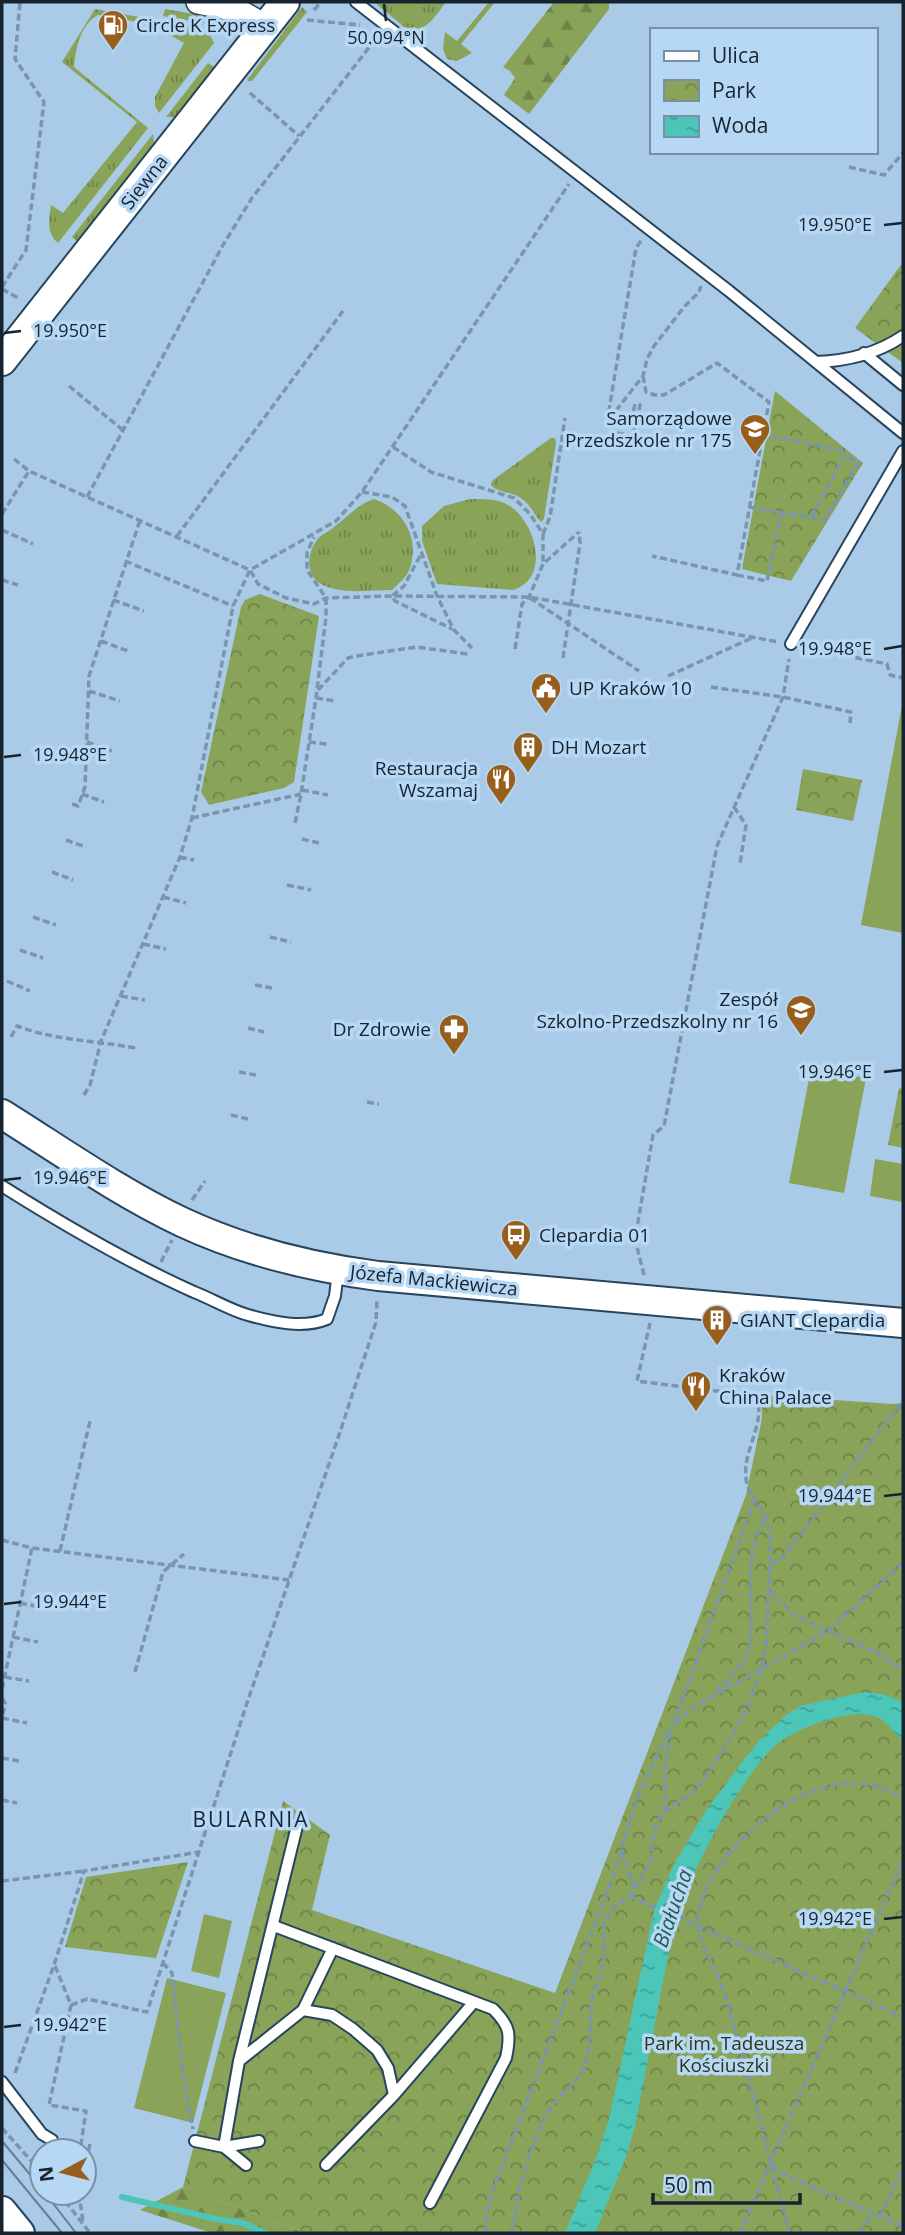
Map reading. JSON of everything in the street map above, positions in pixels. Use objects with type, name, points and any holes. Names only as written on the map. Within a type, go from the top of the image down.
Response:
[{"type":"street","points":[[198,2],[237,10],[267,27]]},
{"type":"street","name":"Siewna","points":[[2,361],[285,2]]},
{"type":"street","name":"Józefa Mackiewicza","points":[[2,1114],[118,1187],[181,1222],[270,1255],[338,1271],[903,1323]]},
{"type":"street","points":[[2,2211],[20,2233]]},
{"type":"lane","points":[[356,2],[729,291],[903,433]]},
{"type":"lane","points":[[816,362],[834,361],[885,348],[903,336]]},
{"type":"lane","points":[[864,354],[903,385]]},
{"type":"lane","points":[[791,644],[903,451]]},
{"type":"lane","points":[[2,1186],[64,1225],[179,1285],[258,1317],[296,1324],[316,1324],[327,1319],[335,1296],[338,1271]]},
{"type":"lane","points":[[224,2147],[239,2061],[298,1822]]},
{"type":"lane","points":[[274,1926],[492,2009],[505,2022],[510,2040],[506,2058],[430,2203]]},
{"type":"lane","points":[[239,2061],[303,2010],[333,1948]]},
{"type":"lane","points":[[326,2165],[394,2095],[474,2002]]},
{"type":"lane","points":[[303,2010],[332,2015],[377,2050],[388,2068],[394,2095]]},
{"type":"lane","points":[[5,2086],[47,2137]]},
{"type":"lane","points":[[195,2141],[224,2147],[259,2141]]},
{"type":"lane","points":[[224,2147],[246,2165]]},
{"type":"path","points":[[20,2],[15,59],[44,102],[26,250],[2,288],[20,299]]},
{"type":"path","points":[[314,10],[321,2]]},
{"type":"path","points":[[307,20],[366,27]]},
{"type":"path","points":[[87,497],[223,244],[252,198],[387,26]]},
{"type":"path","points":[[250,93],[299,136]]},
{"type":"path","points":[[849,167],[884,175],[903,153]]},
{"type":"path","points":[[84,1095],[90,1085],[101,1041],[180,857],[192,818],[233,606],[250,570],[336,521],[362,492],[576,173]]},
{"type":"path","points":[[642,240],[636,248],[607,422],[643,376]]},
{"type":"path","points":[[702,285],[654,346],[646,359],[643,376],[646,392],[655,396],[664,395],[717,363],[769,402],[737,575]]},
{"type":"path","points":[[177,536],[343,311]]},
{"type":"path","points":[[69,386],[124,431]]},
{"type":"path","points":[[610,419],[632,422],[635,404],[640,405],[635,437],[617,433]]},
{"type":"path","points":[[514,649],[522,604],[528,597],[542,564],[542,534],[550,517],[565,418]]},
{"type":"path","points":[[749,507],[825,520],[858,463],[841,450],[763,435]]},
{"type":"path","points":[[393,447],[431,472],[514,498],[530,514],[542,534]]},
{"type":"path","points":[[810,519],[845,455]]},
{"type":"path","points":[[14,459],[29,471],[250,570],[258,584],[286,598],[314,604],[326,598],[528,597],[887,664],[890,675],[903,678]]},
{"type":"path","points":[[2,514],[29,471]]},
{"type":"path","points":[[362,492],[392,497],[405,506],[437,596],[454,630],[472,648]]},
{"type":"path","points":[[652,556],[766,581],[781,513]]},
{"type":"path","points":[[72,804],[78,806],[85,787],[89,676],[140,520]]},
{"type":"path","points":[[2,530],[33,544]]},
{"type":"path","points":[[542,564],[579,532],[580,542],[563,658]]},
{"type":"path","points":[[295,823],[317,691],[326,598],[307,570],[307,553],[315,535]]},
{"type":"path","points":[[392,596],[404,586],[421,554]]},
{"type":"path","points":[[125,561],[233,606]]},
{"type":"path","points":[[2,580],[18,585]]},
{"type":"path","points":[[392,596],[395,601],[454,630]]},
{"type":"path","points":[[528,597],[639,671]]},
{"type":"path","points":[[113,600],[144,611]]},
{"type":"path","points":[[668,676],[753,638]]},
{"type":"path","points":[[101,641],[128,651]]},
{"type":"path","points":[[644,1277],[635,1239],[653,1135],[664,1126],[716,846],[783,697],[791,644]]},
{"type":"path","points":[[317,691],[348,658],[417,647],[468,654]]},
{"type":"path","points":[[711,687],[783,697],[851,712],[850,723]]},
{"type":"path","points":[[89,691],[120,701]]},
{"type":"path","points":[[316,698],[335,701]]},
{"type":"path","points":[[87,742],[112,751]]},
{"type":"path","points":[[309,742],[327,744]]},
{"type":"path","points":[[192,818],[302,792],[328,795]]},
{"type":"path","points":[[82,794],[104,802]]},
{"type":"path","points":[[734,807],[746,825],[740,864]]},
{"type":"path","points":[[302,839],[319,843]]},
{"type":"path","points":[[66,840],[86,847]]},
{"type":"path","points":[[180,857],[194,859]]},
{"type":"path","points":[[52,872],[73,880]]},
{"type":"path","points":[[287,884],[311,890]]},
{"type":"path","points":[[163,897],[186,903]]},
{"type":"path","points":[[33,916],[56,925]]},
{"type":"path","points":[[270,937],[291,942]]},
{"type":"path","points":[[142,944],[166,949]]},
{"type":"path","points":[[20,950],[43,958]]},
{"type":"path","points":[[8,981],[30,991]]},
{"type":"path","points":[[255,985],[272,988]]},
{"type":"path","points":[[121,996],[145,1000]]},
{"type":"path","points":[[11,1037],[17,1026],[41,1035],[101,1041],[135,1048]]},
{"type":"path","points":[[248,1028],[264,1032]]},
{"type":"path","points":[[239,1072],[256,1075]]},
{"type":"path","points":[[367,1102],[379,1104]]},
{"type":"path","points":[[231,1115],[248,1119]]},
{"type":"path","points":[[194,1197],[205,1181]]},
{"type":"path","points":[[164,1255],[168,1248]]},
{"type":"path","points":[[71,2005],[87,1999],[146,2012],[376,1322],[378,1276]]},
{"type":"path","points":[[512,2233],[520,2186],[544,2120],[556,2099],[576,2080],[584,2066],[588,2052],[593,1997],[604,1959],[603,1933],[606,1920],[613,1908],[635,1890],[650,1861],[654,1831],[665,1812],[688,1797],[706,1776],[747,1706],[761,1670],[767,1636],[770,1538],[766,1515],[748,1486],[745,1470],[758,1415],[756,1396],[637,1381],[650,1322]]},
{"type":"path","points":[[770,1564],[783,1557],[903,1401]]},
{"type":"path","points":[[60,1551],[90,1421]]},
{"type":"path","points":[[665,1812],[666,1760],[672,1728],[755,1498]]},
{"type":"path","points":[[712,1696],[738,1670],[748,1651],[751,1632],[751,1553],[757,1532],[766,1515]]},
{"type":"path","points":[[2,1540],[32,1548],[289,1580]]},
{"type":"path","points":[[2,1689],[32,1548]]},
{"type":"path","points":[[135,1672],[163,1572],[184,1555]]},
{"type":"path","points":[[486,2233],[491,2195],[526,2098],[571,1989],[622,1851],[638,1797],[659,1749],[672,1728],[684,1714],[712,1696],[828,1631],[903,1562]]},
{"type":"path","points":[[769,1590],[789,1612],[876,1652],[903,1670]]},
{"type":"path","points":[[20,1603],[45,1608]]},
{"type":"path","points":[[13,1637],[38,1643]]},
{"type":"path","points":[[5,1677],[29,1681]]},
{"type":"path","points":[[2,1698],[5,1703],[2,1718],[27,1723]]},
{"type":"path","points":[[2,1758],[19,1761]]},
{"type":"path","points":[[790,2233],[724,1994],[698,1927],[698,1916],[704,1898],[724,1861],[749,1833],[781,1808],[817,1789],[842,1783],[879,1786],[903,1798]]},
{"type":"path","points":[[2,1800],[18,1803]]},
{"type":"path","points":[[622,1851],[635,1890]]},
{"type":"path","points":[[2,1881],[199,1852]]},
{"type":"path","points":[[740,2233],[903,1859]]},
{"type":"path","points":[[5,2086],[54,1965],[84,1871]]},
{"type":"path","points":[[630,1896],[903,2017]]},
{"type":"path","points":[[163,1963],[172,1973],[184,2082],[195,2141]]},
{"type":"path","points":[[54,1965],[71,2005],[49,2105],[86,2111],[82,2137]]},
{"type":"path","points":[[2,2128],[28,2157]]},
{"type":"path","points":[[770,2165],[791,2178],[903,2226]]},
{"type":"path","points":[[880,2216],[903,2170]]},
{"type":"path","points":[[71,2207],[90,2233]]},
{"type":"path","points":[[81,2207],[83,2222]]},
{"type":"path","points":[[861,2233],[871,2212]]},
{"type":"green space","points":[[374,2],[446,2],[426,25],[408,30]]},
{"type":"green space","points":[[489,2],[495,2],[461,44],[472,53],[457,61],[447,59],[443,49],[445,32],[457,41]]},
{"type":"green space","points":[[554,2],[609,2],[609,9],[529,114],[504,95],[515,78],[503,67]]},
{"type":"green space","points":[[302,7],[307,12],[252,81],[247,80]]},
{"type":"green space","points":[[95,9],[199,28],[210,35],[214,43],[159,113],[155,106],[155,97],[184,43],[150,24],[98,15],[87,25],[78,45],[74,67],[148,128],[58,243],[50,231],[51,205],[63,213],[137,122],[62,62]]},
{"type":"green space","points":[[165,9],[205,16],[204,23],[163,16]]},
{"type":"green space","points":[[208,63],[214,67],[176,117],[166,117]]},
{"type":"green space","points":[[153,134],[154,143],[77,241],[72,237]]},
{"type":"green space","points":[[903,262],[903,363],[855,328]]},
{"type":"green space","points":[[775,391],[863,463],[791,581],[742,569]]},
{"type":"green space","points":[[551,438],[555,438],[556,443],[544,519],[541,522],[522,499],[491,485],[493,480]]},
{"type":"green space","points":[[374,499],[401,517],[411,535],[413,557],[407,574],[392,590],[346,591],[321,584],[312,575],[309,564],[317,540],[357,508]]},
{"type":"green space","points":[[470,499],[489,499],[504,503],[518,512],[526,523],[532,535],[536,562],[525,584],[513,590],[437,584],[422,541],[422,526],[444,506]]},
{"type":"green space","points":[[260,594],[319,616],[294,782],[284,788],[209,805],[201,792],[241,607],[245,600]]},
{"type":"green space","points":[[903,700],[903,933],[861,925]]},
{"type":"green space","points":[[803,769],[862,780],[853,821],[796,810]]},
{"type":"green space","points":[[811,1068],[866,1078],[844,1193],[789,1183]]},
{"type":"green space","points":[[899,1088],[903,1089],[903,1148],[888,1145]]},
{"type":"green space","points":[[875,1159],[903,1164],[903,1202],[870,1196]]},
{"type":"green space","name":"Park im. Tadeusza Kościuszki","points":[[761,1395],[903,1403],[903,2233],[305,2233],[183,2187],[283,1801],[330,1835],[312,1910],[555,1993],[746,1495],[762,1418]]},
{"type":"green space","points":[[188,1862],[156,1958],[65,1947],[86,1877]]},
{"type":"green space","points":[[204,1914],[232,1921],[219,1978],[191,1971]]},
{"type":"green space","points":[[167,1978],[226,1993],[193,2123],[134,2108]]},
{"type":"green space","points":[[183,2187],[305,2233],[212,2233],[140,2210]]},
{"type":"water","name":"Białucha","points":[[864,1692],[882,1694],[903,1702],[903,1742],[884,1721],[869,1715],[846,1715],[804,1728],[776,1745],[762,1760],[718,1827],[692,1877],[675,1920],[635,2126],[626,2157],[595,2233],[565,2233],[597,2156],[609,2119],[654,1911],[673,1866],[705,1812],[746,1757],[786,1715],[801,1706]]},
{"type":"waterway","points":[[122,2197],[243,2223],[265,2233]]},
{"type":"tram line","points":[[2,2141],[28,2172]]},
{"type":"tram line","points":[[2,2160],[62,2233]]},
{"type":"tram line","points":[[56,2207],[76,2233]]},
{"type":"place","name":"Circle K Express","points":[[113,52]]},
{"type":"place","name":"Samorządowe Przedszkole nr 175","points":[[755,456]]},
{"type":"place","name":"UP Kraków 10","points":[[546,715]]},
{"type":"place","name":"DH Mozart","points":[[528,774]]},
{"type":"place","name":"Restauracja Wszamaj","points":[[501,806]]},
{"type":"place","name":"Zespół Szkolno-Przedszkolny nr 16","points":[[801,1037]]},
{"type":"place","name":"Dr Zdrowie","points":[[454,1056]]},
{"type":"place","name":"Clepardia 01","points":[[516,1262]]},
{"type":"place","name":"GIANT Clepardia","points":[[717,1347]]},
{"type":"place","name":"Kraków China Palace","points":[[696,1413]]},
{"type":"district","name":"BULARNIA","points":[[251,1819]]}]
